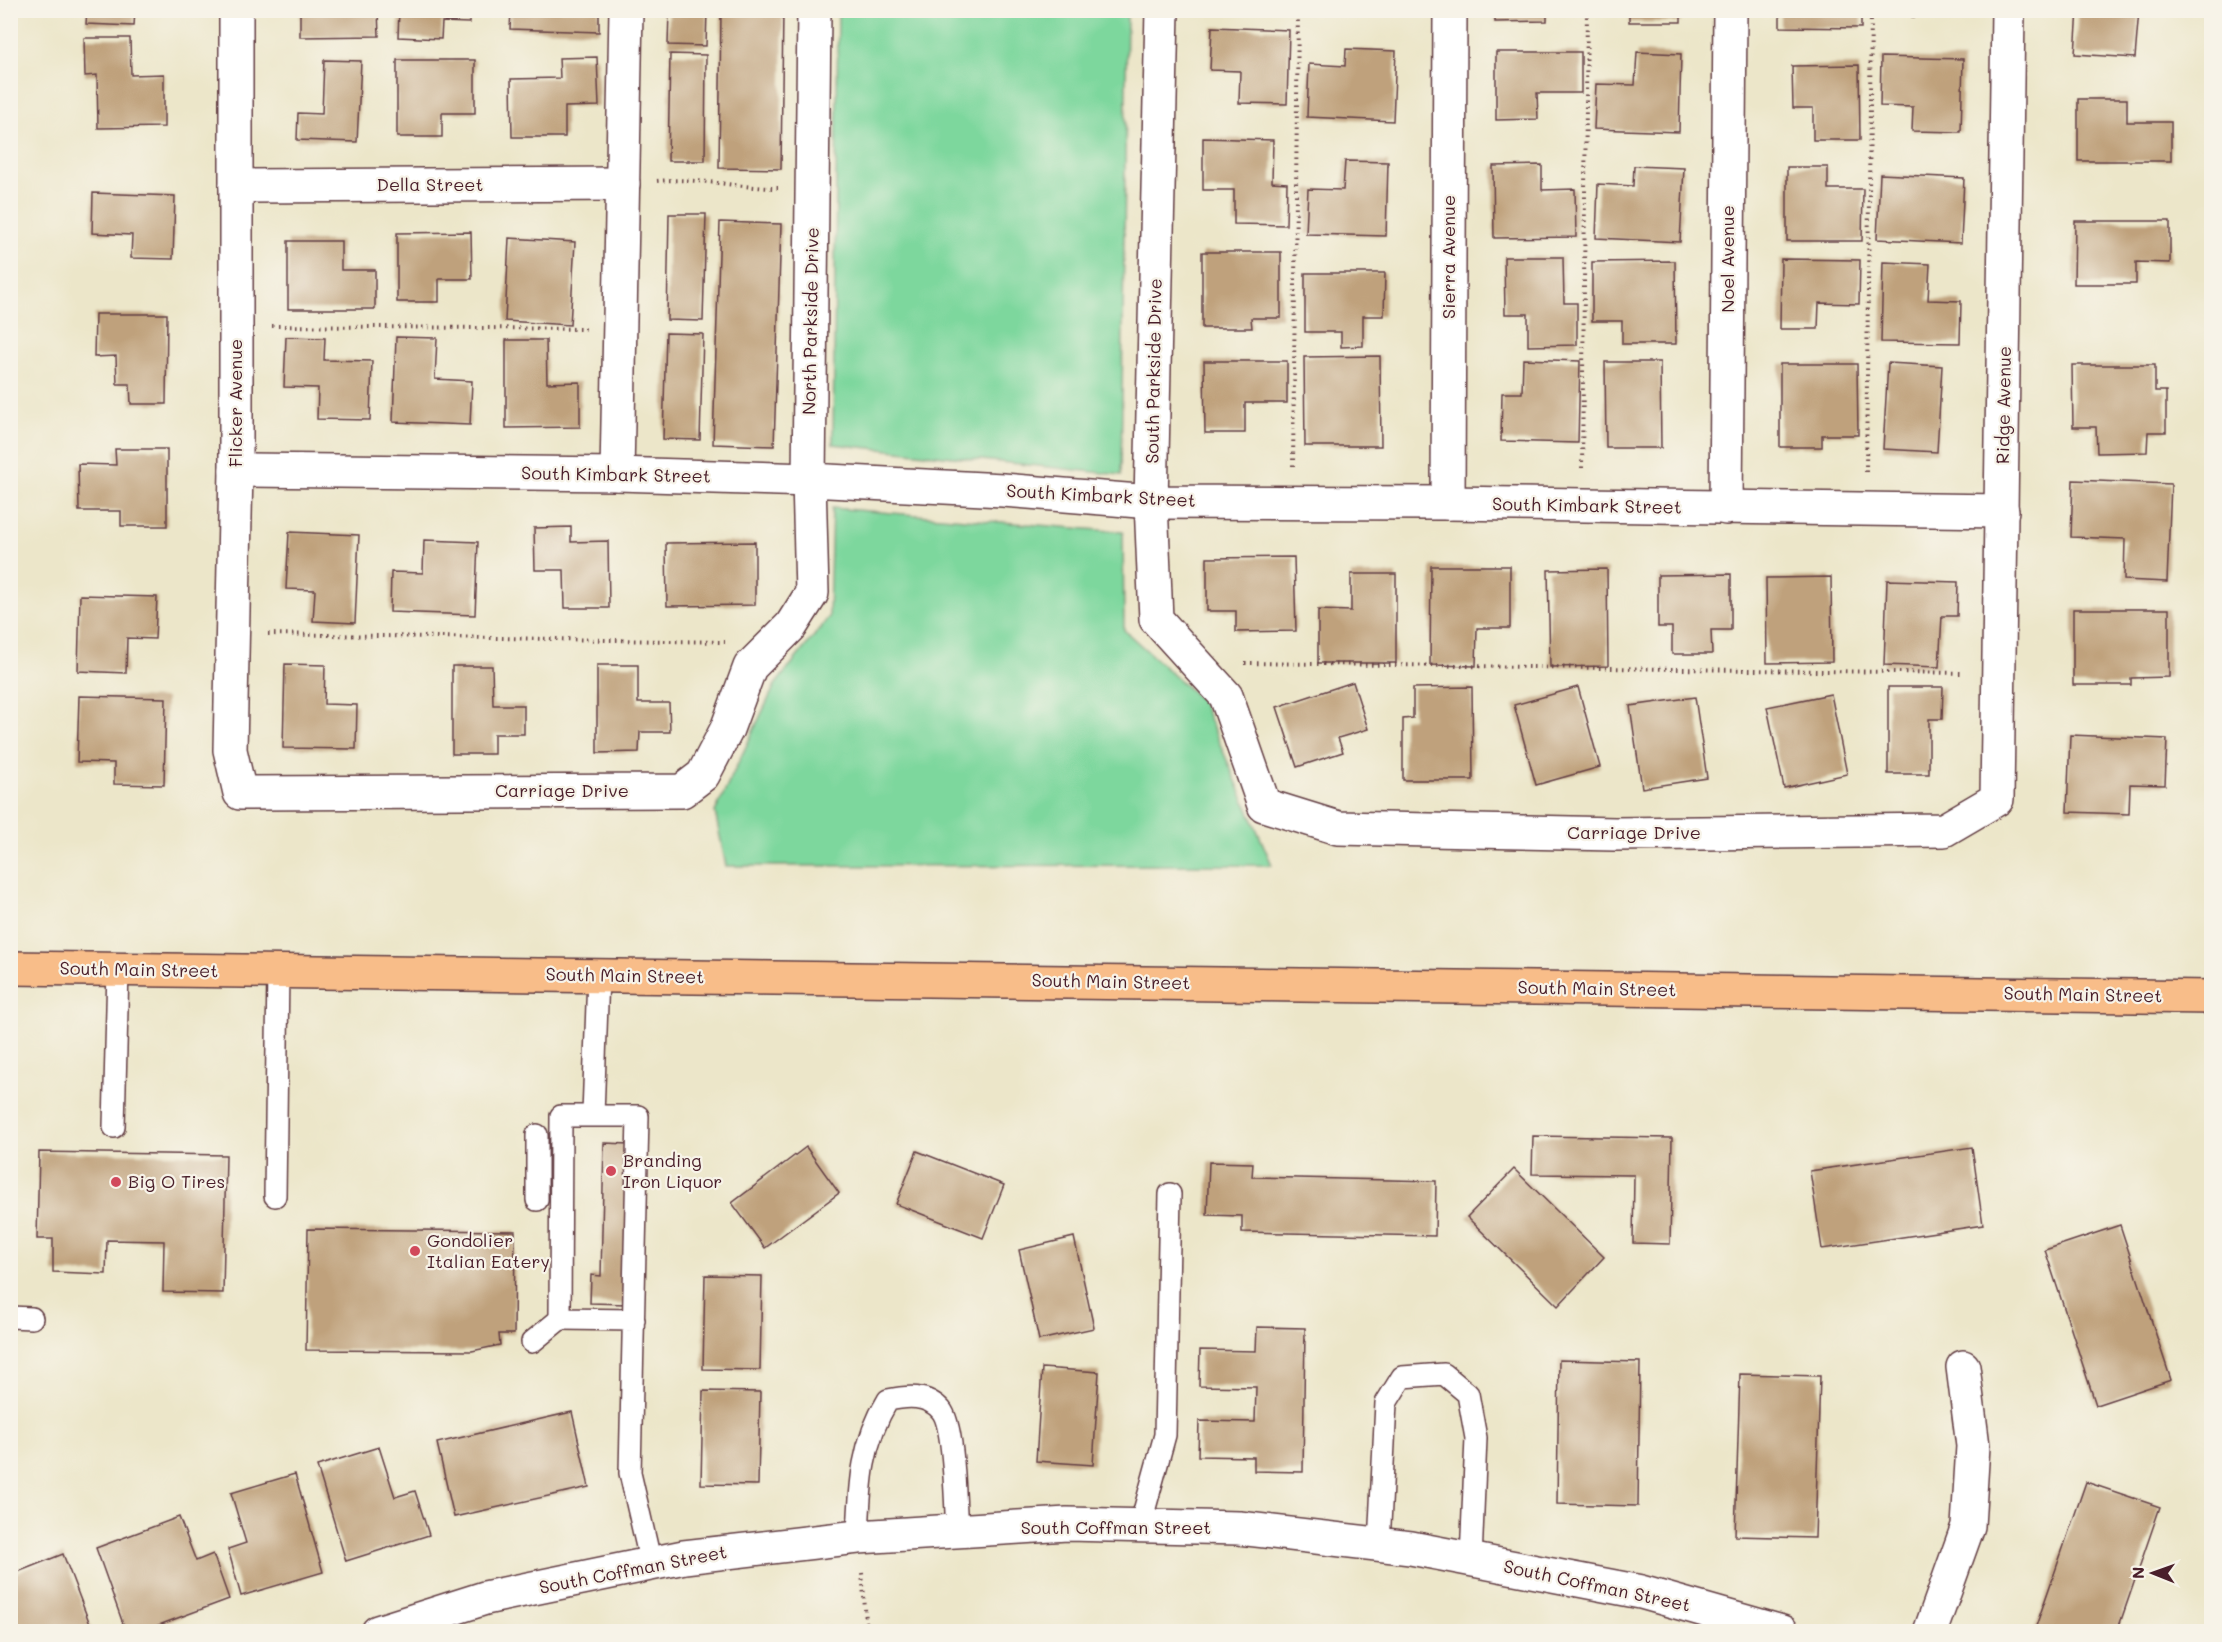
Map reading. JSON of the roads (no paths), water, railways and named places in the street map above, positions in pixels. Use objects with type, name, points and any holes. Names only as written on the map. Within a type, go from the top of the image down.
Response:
[{"type":"main road","name":"South Main Street","points":[[10,968],[2211,997]]},
{"type":"street","name":"Flicker Avenue","points":[[236,10],[237,470],[230,750],[240,794]]},
{"type":"street","points":[[617,474],[626,10]]},
{"type":"street","name":"North Parkside Drive","points":[[791,626],[812,593],[809,480],[814,10]]},
{"type":"street","name":"South Parkside Drive","points":[[1162,10],[1151,502],[1156,619],[1226,696],[1264,805]]},
{"type":"street","name":"Sierra Avenue","points":[[1448,503],[1450,10]]},
{"type":"street","name":"Noel Avenue","points":[[1726,508],[1730,10]]},
{"type":"street","name":"Ridge Avenue","points":[[1997,799],[2008,10]]},
{"type":"street","name":"Della Street","points":[[236,186],[623,184]]},
{"type":"street","name":"South Kimbark Street","points":[[237,470],[617,474],[809,480],[1003,490],[1151,502],[1448,503],[2002,511]]},
{"type":"street","name":"Carriage Drive","points":[[240,794],[682,791],[703,775],[727,729],[750,667],[791,626]]},
{"type":"street","name":"Carriage Drive","points":[[1264,805],[1338,828],[1615,834],[1944,830],[1997,799]]},
{"type":"street","points":[[1930,1632],[1968,1526],[1973,1446],[1964,1367]]},
{"type":"street","name":"South Coffman Street","points":[[378,1632],[485,1598],[684,1557],[858,1537],[1067,1524],[1239,1528],[1411,1548],[1641,1592],[1782,1632]]},
{"type":"lane","points":[[114,1127],[118,969]]},
{"type":"lane","points":[[274,1196],[278,972]]},
{"type":"lane","points":[[593,1115],[598,976]]},
{"type":"lane","points":[[560,1319],[561,1116],[638,1116],[630,1473],[651,1564]]},
{"type":"lane","points":[[537,1135],[537,1200]]},
{"type":"lane","points":[[1140,1526],[1165,1435],[1170,1194]]},
{"type":"lane","points":[[10,1317],[32,1317]]},
{"type":"lane","points":[[532,1342],[560,1319],[634,1320]]},
{"type":"lane","points":[[1379,1545],[1386,1403],[1402,1377],[1444,1374],[1468,1394],[1476,1438],[1471,1560]]},
{"type":"lane","points":[[858,1537],[860,1488],[875,1422],[888,1400],[906,1396],[926,1399],[942,1411],[952,1446],[957,1531]]},
{"type":"place","name":"Branding Iron Liquor","points":[[611,1171]]},
{"type":"place","name":"Big O Tires","points":[[116,1182]]},
{"type":"place","name":"Gondolier Italian Eatery","points":[[415,1251]]}]
